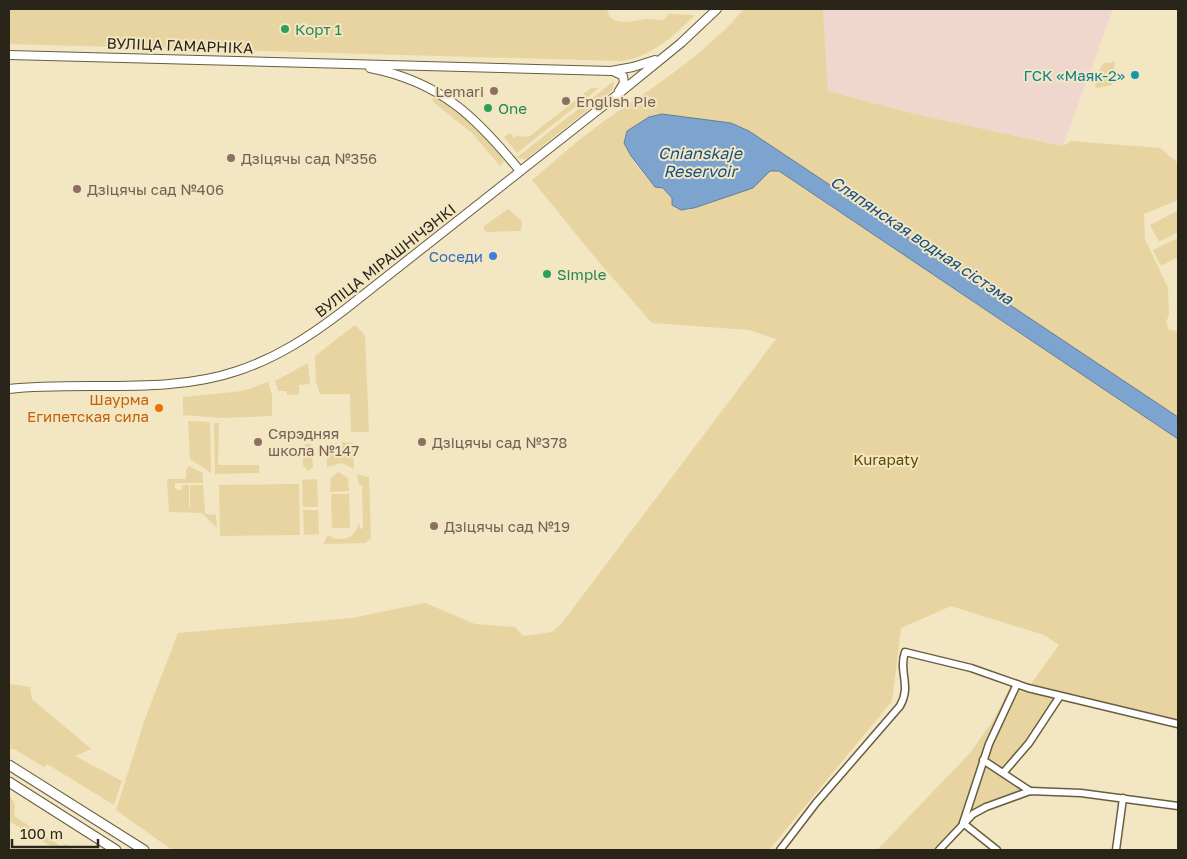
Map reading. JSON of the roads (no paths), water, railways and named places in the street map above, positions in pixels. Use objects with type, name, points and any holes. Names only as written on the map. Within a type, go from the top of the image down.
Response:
[{"type":"highway","points":[[9,765],[144,850]]},
{"type":"highway","points":[[9,782],[116,850]]},
{"type":"main road","name":"ВУЛІЦА МІРАШНІЧЭНКІ","points":[[9,389],[178,382],[217,377],[255,365],[314,333],[617,95],[666,55],[716,9]]},
{"type":"main road","name":"ВУЛІЦА ГАМАРНІКА","points":[[9,55],[611,71],[639,66],[666,55]]},
{"type":"main road","name":"ВУЛІЦА ГАМАРНІКА","points":[[351,64],[411,79],[454,103],[486,130],[520,171]]},
{"type":"main road","points":[[611,71],[621,74],[624,80],[617,95]]},
{"type":"street","points":[[780,850],[822,796],[900,706],[907,690],[903,666],[905,652],[964,666],[1060,696],[1178,724]]},
{"type":"street","points":[[963,823],[983,760],[1017,684]]},
{"type":"street","points":[[1004,772],[1029,743],[1060,696]]},
{"type":"street","points":[[983,760],[1004,772],[1030,791]]},
{"type":"street","points":[[939,850],[963,823],[986,807],[1030,791],[1123,798],[1178,806]]},
{"type":"street","points":[[1116,850],[1123,798]]},
{"type":"street","points":[[963,823],[997,850]]},
{"type":"water","name":"Cnianskaje Reservoir","points":[[662,114],[731,123],[749,131],[1178,417],[1178,439],[779,171],[770,171],[753,188],[694,208],[681,210],[672,205],[672,198],[663,188],[655,187],[631,156],[624,143],[627,131],[649,117]]},
{"type":"place","name":"Корт 1","points":[[285,29]]},
{"type":"place","name":"ГСК «Маяк-2»","points":[[1135,75]]},
{"type":"place","name":"Lemari","points":[[494,91]]},
{"type":"place","name":"English Pie","points":[[566,101]]},
{"type":"place","name":"One","points":[[488,108]]},
{"type":"place","name":"Дзіцячы сад №356","points":[[231,158]]},
{"type":"place","name":"Дзіцячы сад №406","points":[[77,189]]},
{"type":"place","name":"Соседи","points":[[493,256]]},
{"type":"place","name":"Simple","points":[[547,274]]},
{"type":"place","name":"Шаурма Египетская сила","points":[[159,408]]},
{"type":"place","name":"Сярэдняя школа №147","points":[[258,442]]},
{"type":"place","name":"Дзіцячы сад №378","points":[[422,442]]},
{"type":"place","name":"Дзіцячы сад №19","points":[[434,526]]},
{"type":"water label","name":"Сляпянская водная сістэма","points":[[922,240]]},
{"type":"park label","name":"Kurapaty","points":[[886,459]]}]
